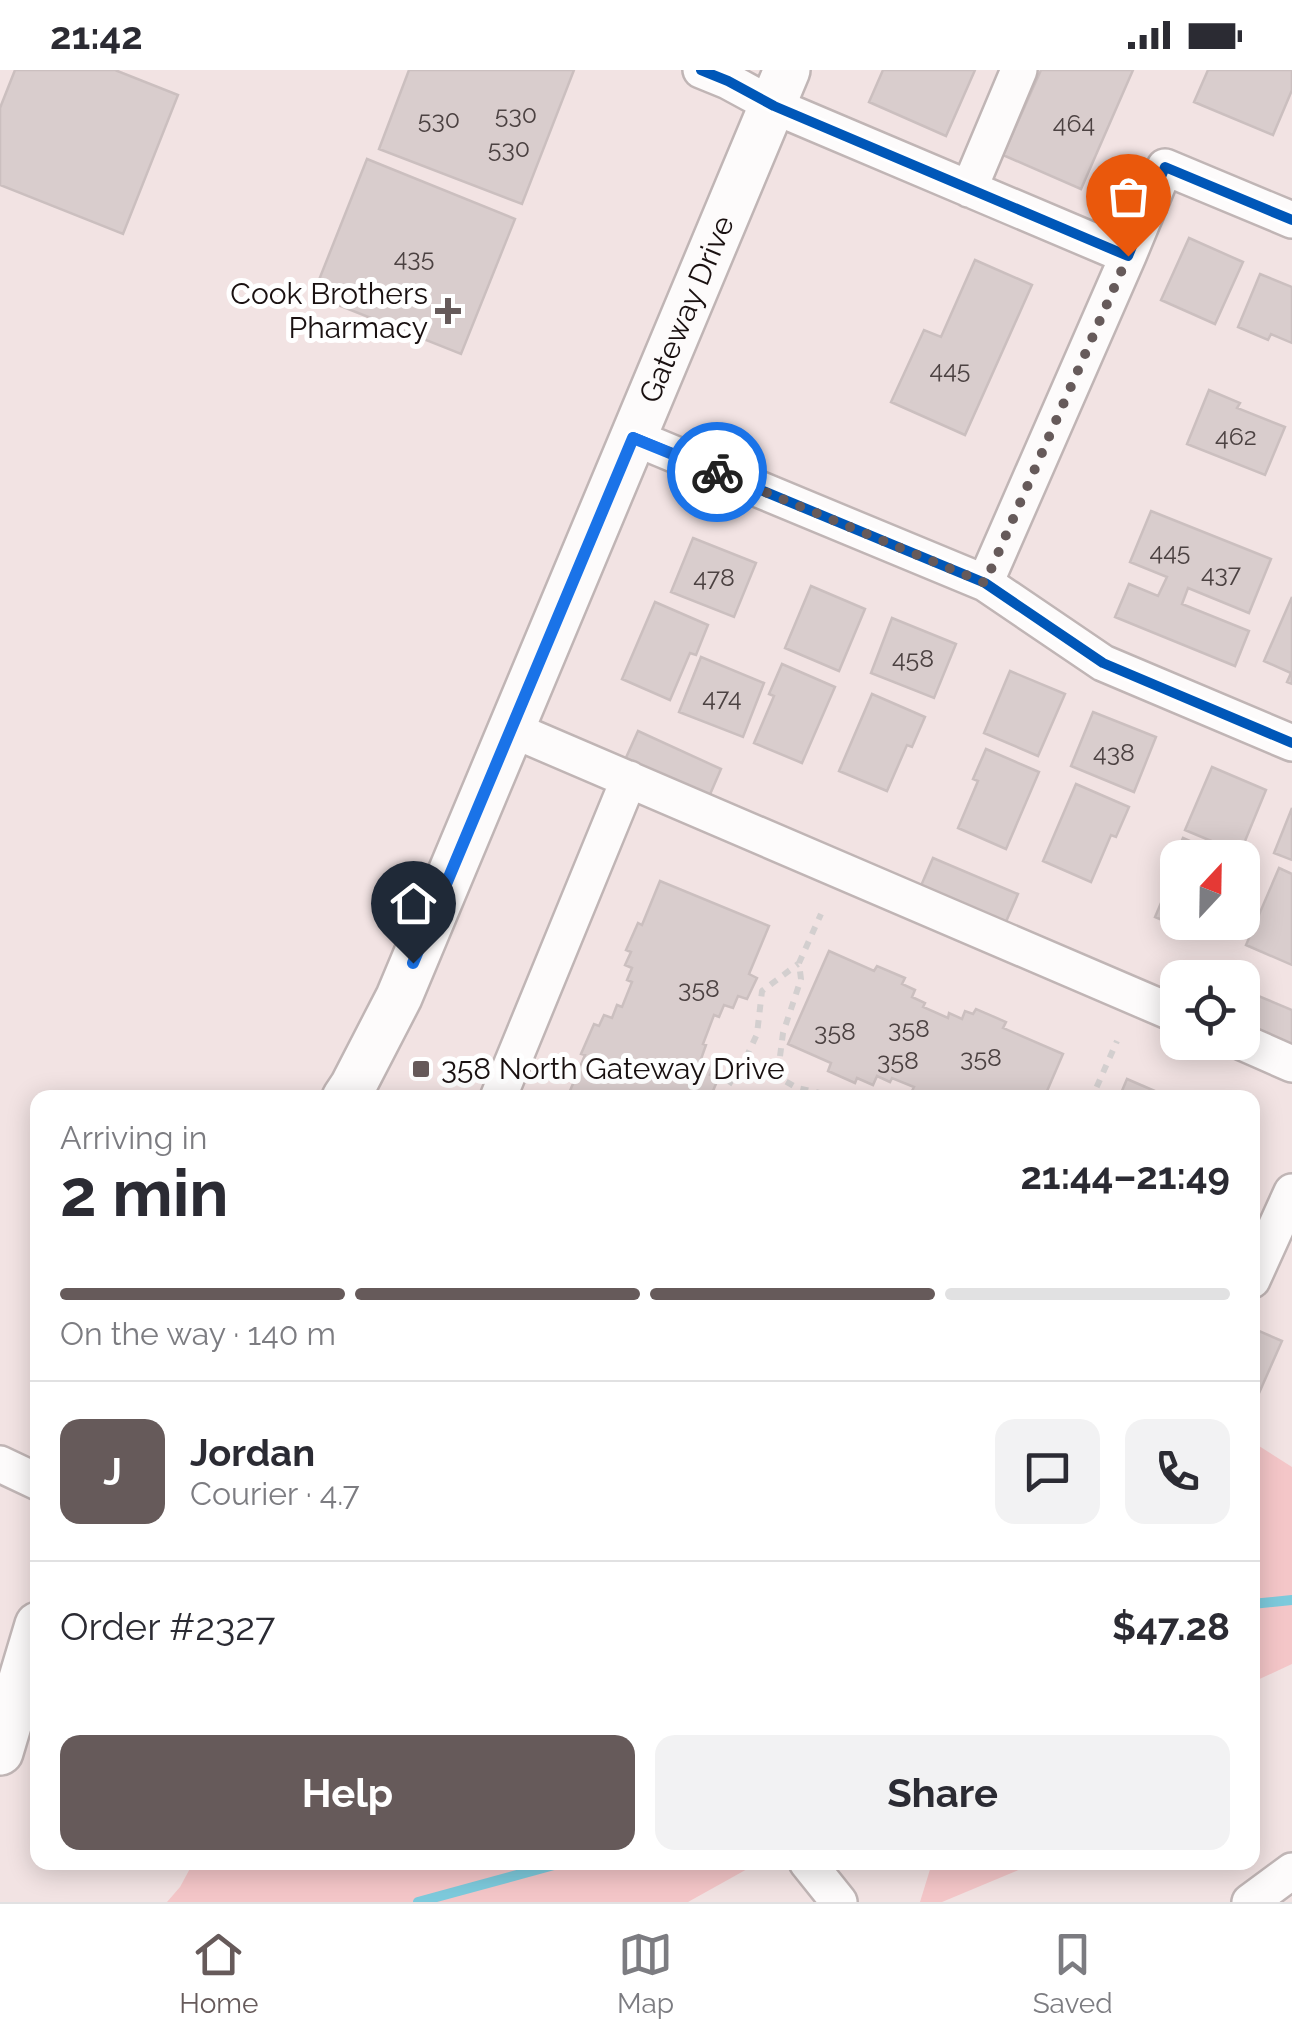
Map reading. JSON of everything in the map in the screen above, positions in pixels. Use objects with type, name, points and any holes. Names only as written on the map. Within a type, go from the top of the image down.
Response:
[{"type":"main road","name":"Gateway Drive","points":[[349,1090],[399,997],[780,88]]},
{"type":"main road","points":[[0,1752],[30,1653]]},
{"type":"street","points":[[701,70],[728,81],[780,88],[969,189],[1128,256]]},
{"type":"street","points":[[969,189],[1019,70]]},
{"type":"street","points":[[985,583],[1165,166],[1288,209]]},
{"type":"street","points":[[633,438],[985,583],[1103,663],[1292,743]]},
{"type":"street","points":[[511,729],[1160,1006]]},
{"type":"street","points":[[501,1090],[628,779]]},
{"type":"street","points":[[1260,1050],[1292,1064]]},
{"type":"street","points":[[1260,1262],[1292,1192]]},
{"type":"street","points":[[0,1464],[30,1478]]},
{"type":"street","points":[[813,1870],[839,1902]]},
{"type":"street","points":[[1250,1902],[1292,1871]]},
{"type":"path","points":[[778,1072],[783,1033],[800,979],[799,964],[822,914]]},
{"type":"path","points":[[725,1090],[756,1034],[762,991],[799,964]]},
{"type":"path","points":[[1097,1090],[1117,1041]]},
{"type":"path","points":[[745,1060],[770,1066],[785,1081],[806,1090]]},
{"type":"shaded area","points":[[1260,1447],[1292,1467],[1292,1664],[1260,1679]]},
{"type":"shaded area","points":[[189,1870],[745,1870],[688,1902],[167,1902]]},
{"type":"shaded area","points":[[930,1870],[1018,1870],[942,1902],[920,1902]]},
{"type":"building","points":[[15,70],[115,70],[178,95],[123,234],[0,185],[0,108]]},
{"type":"building","points":[[409,70],[574,70],[522,204],[379,149]]},
{"type":"building","points":[[883,70],[975,70],[946,136],[869,102]]},
{"type":"building","points":[[1041,70],[1133,70],[1081,189],[1003,155]]},
{"type":"building","points":[[1208,70],[1292,70],[1292,90],[1273,135],[1194,102]]},
{"type":"building","points":[[367,159],[515,219],[461,354],[313,295]]},
{"type":"building","points":[[1189,238],[1243,262],[1215,324],[1161,300]]},
{"type":"building","points":[[975,260],[1032,285],[965,435],[891,402],[924,330],[941,337]]},
{"type":"building","points":[[1260,274],[1292,287],[1292,343],[1271,334],[1268,340],[1238,327]]},
{"type":"building","points":[[1209,390],[1240,403],[1237,408],[1285,427],[1265,475],[1187,444]]},
{"type":"building","points":[[1151,511],[1271,559],[1249,613],[1188,588],[1182,604],[1249,631],[1235,666],[1115,617],[1129,584],[1158,596],[1167,577],[1130,562]]},
{"type":"building","points":[[693,538],[756,563],[734,617],[671,592]]},
{"type":"building","points":[[811,586],[865,609],[839,671],[785,648]]},
{"type":"building","points":[[1292,597],[1292,684],[1287,682],[1291,673],[1264,661]]},
{"type":"building","points":[[655,602],[708,625],[696,655],[690,653],[670,700],[622,679]]},
{"type":"building","points":[[892,618],[956,644],[934,698],[871,673]]},
{"type":"building","points":[[701,657],[764,683],[743,737],[679,712]]},
{"type":"building","points":[[782,664],[835,687],[802,763],[754,743],[774,696],[769,694]]},
{"type":"building","points":[[1010,671],[1065,694],[1038,756],[984,733]]},
{"type":"building","points":[[872,694],[925,717],[912,747],[907,745],[887,791],[839,771]]},
{"type":"building","points":[[1093,712],[1156,737],[1134,792],[1071,766]]},
{"type":"building","points":[[638,731],[721,769],[708,799],[625,760]]},
{"type":"building","points":[[986,749],[1039,772],[1006,849],[958,828],[978,781],[973,779]]},
{"type":"building","points":[[1212,767],[1266,790],[1245,840],[1209,840],[1185,830]]},
{"type":"building","points":[[1076,784],[1129,807],[1116,837],[1111,835],[1091,882],[1043,861]]},
{"type":"building","points":[[1292,808],[1292,860],[1274,853]]},
{"type":"building","points":[[933,858],[1018,894],[1005,924],[920,888]]},
{"type":"building","points":[[1279,868],[1292,874],[1292,965],[1246,945],[1248,940],[1260,940],[1260,912]]},
{"type":"building","points":[[660,881],[769,926],[749,974],[757,978],[747,999],[738,996],[733,1008],[724,1005],[719,1017],[714,1015],[703,1044],[706,1045],[701,1059],[715,1065],[710,1075],[718,1079],[713,1090],[570,1090],[594,1024],[599,1026],[604,1015],[612,1018],[617,1005],[622,1007],[632,982],[627,980],[632,968],[625,965],[631,952],[626,950],[638,923],[642,925]]},
{"type":"building","points":[[829,951],[874,971],[877,966],[905,978],[902,984],[915,990],[912,997],[925,1003],[923,1007],[948,1018],[949,1013],[962,1019],[965,1011],[973,1014],[976,1009],[1006,1022],[1003,1028],[1063,1054],[1047,1090],[912,1090],[914,1087],[892,1078],[890,1082],[877,1076],[873,1085],[857,1078],[855,1083],[828,1071],[831,1063],[788,1044]]},
{"type":"building","points":[[1260,997],[1292,1010],[1292,1047],[1260,1034]]},
{"type":"building","points":[[1127,1079],[1152,1090],[1122,1090]]},
{"type":"building","points":[[1260,1331],[1282,1341],[1260,1391]]},
{"type":"waterway","points":[[1260,1603],[1292,1600]]},
{"type":"waterway","points":[[418,1902],[536,1870]]},
{"type":"cycle path","points":[[701,70],[774,106],[1128,256],[1165,167],[1292,220]]},
{"type":"cycle path","points":[[633,437],[985,583],[1103,663],[1292,743]]},
{"type":"way so far","points":[[717,472],[985,583],[1128,256]]},
{"type":"place","name":"Cook Brothers Pharmacy","points":[[448,311]]},
{"type":"place","name":"358 North Gateway Drive","points":[[421,1069]]},
{"type":"route","points":[[413,963],[633,438],[717,472]]}]
